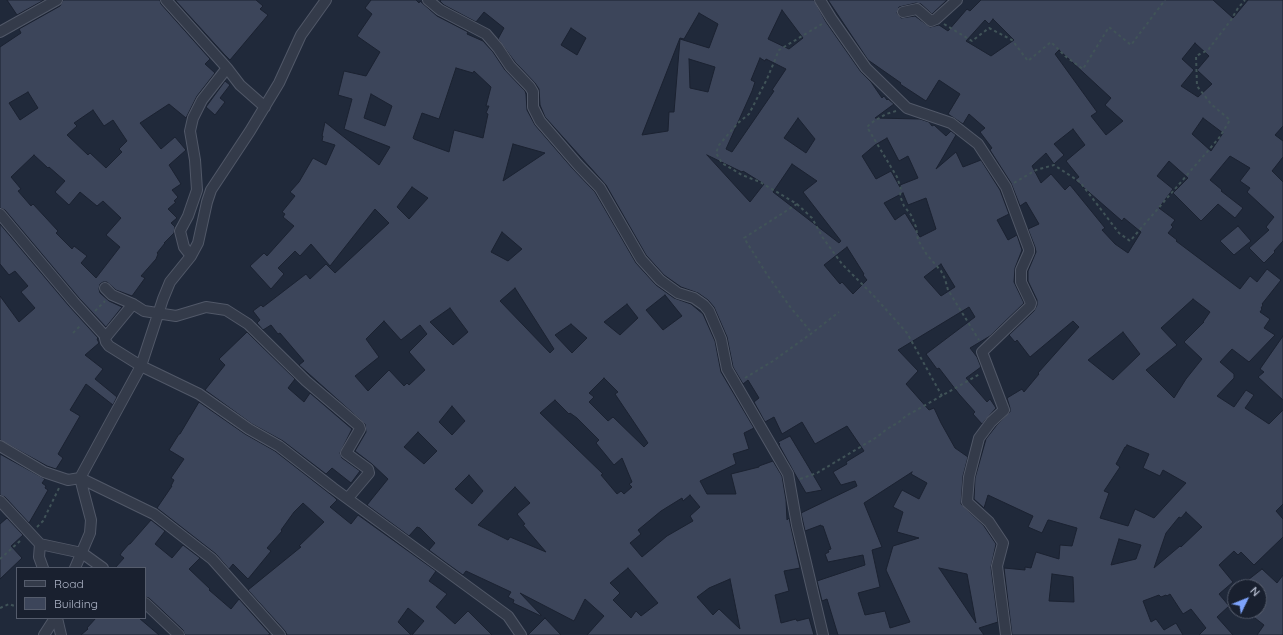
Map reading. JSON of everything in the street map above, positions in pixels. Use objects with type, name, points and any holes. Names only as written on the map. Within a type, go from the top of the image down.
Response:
[{"type":"street","points":[[0,32],[57,0]]},
{"type":"street","points":[[166,0],[227,68],[240,85],[264,107]]},
{"type":"street","points":[[76,567],[90,533],[91,520],[80,478],[141,366],[170,282],[191,256],[198,243],[211,190],[279,83],[301,35],[326,0]]},
{"type":"street","points":[[428,0],[440,10],[486,34],[510,66],[530,87],[533,92],[533,108],[540,121],[600,188],[641,259],[660,280],[678,293],[694,298],[707,308],[721,339],[727,369],[788,474],[797,525],[823,635]]},
{"type":"street","points":[[820,0],[830,18],[866,68],[907,108],[952,123],[978,144],[1006,187],[1030,249],[1021,270],[1021,282],[1031,305],[982,352],[1004,410],[991,422],[979,438],[969,477],[967,502],[989,522],[1003,543],[997,566],[1006,635]]},
{"type":"street","points":[[902,12],[917,9],[931,21],[936,20],[957,0]]},
{"type":"street","points":[[191,256],[184,247],[180,231],[188,216],[197,190],[195,160],[190,131],[193,118],[202,100],[227,68]]},
{"type":"street","points":[[0,214],[74,302],[106,337],[106,342],[109,346],[141,366],[199,394],[249,430],[279,446],[508,616],[521,635]]},
{"type":"street","points":[[105,288],[112,295],[133,304],[144,311],[176,316],[206,307],[226,310],[248,324],[306,381],[329,402],[357,424],[360,429],[346,453],[368,468],[369,473],[348,498]]},
{"type":"street","points":[[106,337],[133,304]]},
{"type":"street","points":[[0,446],[44,472],[68,480],[80,478],[154,514],[212,559],[280,635]]},
{"type":"street","points":[[0,501],[40,544],[82,553],[101,567]]},
{"type":"street","points":[[40,544],[39,557],[43,567]]},
{"type":"street","points":[[146,604],[179,635]]},
{"type":"street","points":[[44,635],[55,619]]},
{"type":"street","points":[[56,619],[61,635]]},
{"type":"path","points":[[936,20],[972,41],[989,28],[1012,40],[1028,61],[1051,42],[1065,56],[1083,69],[1109,27],[1131,45],[1165,0]]},
{"type":"path","points":[[1006,187],[1036,170],[1054,165],[1080,182],[1119,233],[1130,241],[1219,138],[1230,120],[1211,104],[1197,86],[1196,56],[1208,50],[1245,0]]},
{"type":"path","points":[[830,18],[779,50],[767,79],[749,114],[728,134],[719,145],[716,153],[722,163],[742,175],[760,182],[798,204],[812,218],[823,238],[842,264],[873,295],[907,333],[942,396]]},
{"type":"path","points":[[904,105],[894,113],[886,114],[867,127],[897,177],[901,189],[900,196],[916,226],[918,240],[927,255],[941,271],[948,290],[979,339],[982,346],[982,352]]},
{"type":"path","points":[[798,204],[744,238],[786,301],[812,333]]},
{"type":"path","points":[[736,384],[773,361],[839,312]]},
{"type":"path","points":[[789,483],[817,473],[871,441],[887,428],[899,422],[906,416],[988,370]]},
{"type":"path","points":[[0,608],[9,604],[16,608]]},
{"type":"building","points":[[7,0],[44,0],[17,15]]},
{"type":"building","points":[[63,0],[160,0],[161,4],[210,59],[205,64],[215,73],[197,96],[186,118],[169,104],[140,123],[161,149],[175,137],[186,150],[169,165],[181,184],[172,190],[178,197],[174,201],[176,202],[168,209],[177,218],[171,223],[175,227],[174,233],[164,243],[157,253],[156,259],[141,276],[145,278],[132,296],[116,290],[107,282],[100,284],[100,293],[109,301],[122,307],[106,327],[79,298],[5,210],[0,208],[0,47],[21,33],[19,29],[60,6]],"holes":[[[28,92],[38,108],[20,120],[9,103]],[[93,110],[104,126],[113,120],[127,141],[119,149],[122,152],[106,168],[90,153],[88,155],[67,135],[77,126],[74,123]],[[34,155],[65,181],[55,192],[69,205],[80,192],[97,206],[103,201],[121,218],[106,235],[120,247],[96,278],[81,263],[87,256],[74,246],[72,249],[56,233],[58,231],[33,204],[31,206],[18,191],[21,189],[11,177]]]},
{"type":"building","points":[[175,0],[256,0],[263,6],[260,9],[268,15],[230,60]]},
{"type":"building","points":[[371,0],[416,0],[419,3],[420,1],[437,16],[468,32],[467,34],[483,41],[493,52],[505,70],[525,91],[527,110],[535,125],[595,192],[636,263],[656,285],[674,298],[691,304],[703,314],[715,341],[721,372],[754,428],[744,433],[749,449],[733,454],[736,464],[700,481],[707,494],[736,494],[731,474],[759,467],[773,461],[782,476],[786,500],[787,520],[789,518],[800,568],[784,571],[789,591],[775,595],[781,623],[796,619],[797,621],[809,618],[814,635],[587,635],[604,616],[585,599],[574,621],[520,593],[541,616],[513,603],[514,600],[508,597],[511,592],[466,571],[463,575],[445,562],[429,550],[435,543],[420,528],[417,527],[409,536],[367,505],[388,479],[355,451],[366,432],[365,424],[299,365],[304,361],[280,333],[278,334],[271,325],[263,330],[257,323],[260,320],[253,311],[261,305],[263,307],[306,274],[310,279],[326,264],[335,273],[389,223],[375,209],[330,266],[311,244],[300,256],[295,251],[278,268],[284,274],[271,289],[250,266],[264,253],[267,256],[294,226],[283,217],[285,214],[282,212],[295,196],[290,192],[299,182],[313,158],[326,165],[335,145],[322,141],[325,122],[379,165],[390,147],[344,129],[352,99],[338,95],[344,71],[366,76],[380,52],[357,36],[372,14],[365,8]],"holes":[[[456,68],[473,73],[474,71],[491,87],[486,106],[489,106],[486,113],[488,114],[483,138],[454,130],[449,152],[413,138],[422,113],[439,119]],[[371,94],[392,106],[385,126],[364,118]],[[513,144],[545,153],[503,181]],[[412,187],[428,198],[409,219],[397,207]],[[502,232],[522,249],[508,261],[491,252]],[[515,288],[554,349],[550,353],[500,301]],[[665,295],[682,316],[663,330],[646,310]],[[627,304],[638,318],[620,335],[604,322]],[[450,308],[468,332],[453,345],[430,322]],[[384,321],[401,340],[420,325],[427,334],[409,352],[425,370],[409,385],[407,383],[404,386],[389,370],[368,391],[355,376],[379,357],[366,339]],[[571,324],[587,338],[572,353],[555,335]],[[604,378],[618,392],[615,394],[648,443],[644,447],[613,417],[608,421],[589,402],[594,397],[589,393]],[[555,400],[569,414],[570,413],[577,418],[599,440],[596,443],[614,465],[622,458],[632,482],[629,484],[632,487],[624,494],[621,491],[617,494],[601,475],[603,474],[540,413]],[[452,406],[465,421],[452,435],[439,422]],[[418,432],[437,451],[424,464],[404,447]],[[469,475],[483,491],[472,504],[455,489]],[[515,487],[530,503],[517,514],[525,524],[523,525],[546,552],[510,537],[508,540],[478,525]],[[690,495],[700,507],[690,516],[693,521],[667,536],[642,557],[630,543],[641,534],[638,530],[661,511],[682,498],[683,501]],[[628,568],[658,603],[641,616],[636,611],[631,618],[613,600],[620,593],[610,583]],[[730,579],[740,629],[719,609],[713,615],[697,597],[709,588]]]},
{"type":"building","points":[[814,0],[826,22],[861,72],[871,82],[882,98],[884,96],[887,100],[888,99],[894,104],[875,118],[920,119],[929,122],[932,126],[934,125],[946,136],[951,131],[956,135],[936,169],[956,152],[963,167],[981,160],[1000,190],[1009,214],[997,220],[1008,240],[1017,235],[1022,250],[1015,268],[1014,282],[1024,303],[990,336],[970,348],[977,357],[981,367],[966,378],[987,402],[990,399],[996,408],[982,424],[973,414],[975,412],[939,368],[937,369],[926,354],[975,317],[969,307],[898,350],[918,371],[906,384],[929,410],[934,408],[955,448],[968,457],[963,476],[961,504],[984,526],[996,544],[991,567],[998,622],[979,628],[984,635],[838,635],[827,599],[822,601],[817,581],[865,565],[863,555],[828,562],[825,554],[831,549],[823,526],[821,525],[805,531],[801,513],[857,486],[855,481],[841,485],[833,472],[847,464],[846,462],[864,451],[847,426],[815,444],[802,422],[782,434],[774,417],[765,422],[754,402],[759,398],[748,380],[743,384],[733,367],[727,337],[714,307],[708,300],[698,293],[681,287],[664,275],[646,255],[606,185],[545,117],[540,105],[539,89],[515,62],[498,39],[504,28],[484,12],[476,22],[444,5],[440,1]],"holes":[[[782,10],[803,38],[789,49],[768,39]],[[699,13],[718,24],[709,48],[680,39],[674,112],[669,112],[668,131],[642,135],[680,38],[684,39]],[[571,28],[586,38],[577,55],[561,45]],[[760,58],[765,61],[766,59],[786,69],[772,90],[774,91],[732,152],[726,149],[755,82],[751,80]],[[689,59],[715,67],[708,92],[690,88]],[[798,118],[815,139],[806,153],[784,138]],[[887,138],[899,161],[908,156],[918,178],[900,185],[901,189],[891,171],[876,179],[862,156],[875,145]],[[707,155],[742,172],[743,171],[764,184],[750,202]],[[792,164],[817,181],[803,192],[841,241],[839,243],[773,192]],[[903,193],[908,205],[926,198],[936,229],[920,237],[905,213],[895,220],[884,203]],[[847,247],[867,280],[853,294],[842,282],[840,284],[824,265]],[[941,264],[955,287],[941,296],[924,277]],[[912,472],[911,474],[927,483],[919,499],[902,490],[893,507],[903,512],[897,532],[919,538],[893,546],[886,570],[910,622],[890,628],[885,611],[865,615],[858,593],[880,587],[872,550],[882,547],[864,503]],[[939,568],[967,574],[976,623]]]},
{"type":"building","points":[[828,0],[947,0],[932,14],[921,4],[916,3],[899,7],[897,13],[901,18],[915,16],[930,27],[939,25],[948,31],[967,9],[970,11],[981,0],[1213,0],[1233,18],[1248,0],[1283,0],[1283,126],[1275,135],[1283,141],[1283,157],[1272,171],[1283,182],[1283,241],[1264,263],[1249,248],[1269,230],[1266,227],[1274,217],[1247,192],[1250,188],[1240,181],[1250,168],[1230,156],[1210,180],[1222,190],[1221,191],[1243,208],[1235,218],[1218,204],[1201,221],[1173,193],[1188,178],[1169,161],[1157,176],[1173,189],[1159,208],[1175,220],[1171,225],[1173,227],[1168,233],[1177,240],[1176,241],[1240,289],[1250,276],[1257,282],[1267,269],[1281,280],[1262,304],[1262,309],[1260,312],[1270,319],[1264,328],[1275,335],[1249,362],[1232,349],[1220,362],[1234,374],[1234,378],[1217,396],[1234,407],[1246,390],[1254,395],[1245,408],[1269,424],[1283,410],[1283,504],[1276,511],[1283,519],[1283,537],[1254,565],[1241,552],[1238,555],[1234,551],[1219,565],[1231,579],[1227,579],[1227,587],[1219,594],[1227,604],[1227,608],[1217,617],[1233,635],[1199,635],[1206,628],[1191,609],[1183,614],[1170,594],[1161,597],[1159,595],[1143,601],[1151,622],[1156,619],[1164,630],[1176,623],[1183,635],[1012,635],[1004,568],[1025,570],[1025,567],[1031,568],[1036,552],[1059,559],[1060,545],[1072,546],[1077,528],[1048,520],[1042,533],[1028,527],[1033,516],[988,495],[984,508],[974,499],[975,478],[986,439],[1010,412],[1007,398],[1022,389],[1024,392],[1039,374],[1038,373],[1079,327],[1073,321],[1030,357],[1017,340],[1015,342],[1009,335],[1034,311],[1037,305],[1037,300],[1028,281],[1028,271],[1036,252],[1028,229],[1039,224],[1026,202],[1020,206],[1011,183],[990,150],[992,148],[980,132],[985,128],[969,114],[963,124],[948,114],[960,94],[939,80],[926,101],[900,84],[901,83],[868,60]],"holes":[[[993,19],[1014,40],[991,56],[966,41],[985,20],[989,24]],[[1195,43],[1209,56],[1197,70],[1212,84],[1198,97],[1181,86],[1194,70],[1182,59]],[[1059,50],[1111,98],[1105,105],[1123,121],[1106,135],[1091,116],[1097,112],[1055,54]],[[1203,118],[1223,133],[1211,151],[1192,134]],[[1073,129],[1085,145],[1066,161],[1079,177],[1075,180],[1122,221],[1124,218],[1141,232],[1128,253],[1115,244],[1102,230],[1105,228],[1070,185],[1065,190],[1051,174],[1041,183],[1032,166],[1046,153],[1054,164],[1064,155],[1054,144]],[[1193,299],[1210,312],[1204,322],[1184,342],[1202,359],[1186,379],[1174,398],[1146,370],[1177,345],[1161,328]],[[1123,332],[1140,354],[1113,380],[1088,360]],[[1127,445],[1149,454],[1143,468],[1160,476],[1163,470],[1186,483],[1154,518],[1135,509],[1128,526],[1100,518],[1109,493],[1104,491],[1120,467],[1116,464]],[[1186,512],[1202,527],[1181,547],[1180,546],[1154,568],[1166,533],[1179,517],[1181,518]],[[1119,539],[1141,545],[1136,559],[1111,565]],[[1052,574],[1073,577],[1074,602],[1049,601]]]},
{"type":"building","points":[[225,81],[230,85],[220,98],[225,102],[215,115],[206,107]]},
{"type":"building","points":[[0,224],[98,338],[99,343],[85,355],[103,369],[95,379],[117,397],[113,405],[86,384],[70,410],[80,416],[58,454],[63,458],[56,469],[47,466],[0,440],[0,296],[19,322],[35,308],[21,292],[28,286],[15,271],[9,275],[0,264]]},
{"type":"building","points":[[1238,226],[1251,241],[1234,255],[1220,241]]},
{"type":"building","points":[[247,332],[295,379],[288,388],[304,402],[310,393],[352,429],[340,453],[342,458],[360,471],[351,483],[332,468],[326,474],[283,441],[252,424],[205,390],[225,365],[219,359]]},
{"type":"building","points":[[1283,336],[1283,400],[1258,377],[1264,372],[1260,369]]},
{"type":"building","points":[[199,402],[245,434],[275,451],[334,497],[337,500],[330,507],[351,524],[358,515],[436,571],[429,581],[447,594],[436,607],[455,624],[468,611],[492,635],[412,635],[424,621],[408,608],[398,622],[411,635],[287,635],[248,590],[301,547],[299,546],[324,522],[303,503],[294,512],[281,530],[282,531],[267,548],[271,551],[248,579],[233,564],[229,569],[216,554],[157,508],[172,486],[174,480],[171,478],[184,459],[169,450]]},
{"type":"building","points":[[790,436],[822,490],[806,493],[778,442]]},
{"type":"building","points":[[0,454],[45,479],[42,483],[48,490],[29,523],[5,497],[0,495]]},
{"type":"building","points":[[7,518],[23,535],[11,546],[22,558],[0,579],[0,524]]},
{"type":"building","points":[[151,520],[165,531],[155,544],[172,558],[183,545],[200,558],[189,569],[210,589],[209,590],[231,609],[239,599],[270,634],[185,635],[183,630],[149,598],[146,597],[146,567],[116,567],[124,558],[120,555]]},
{"type":"building","points":[[1262,569],[1277,583],[1283,575],[1283,635],[1257,635],[1264,625],[1256,619],[1267,619],[1267,579],[1249,579]]},
{"type":"building","points":[[545,618],[561,635],[528,635]]},
{"type":"building","points":[[95,619],[140,619],[159,635],[81,635],[88,629],[87,628]]}]
